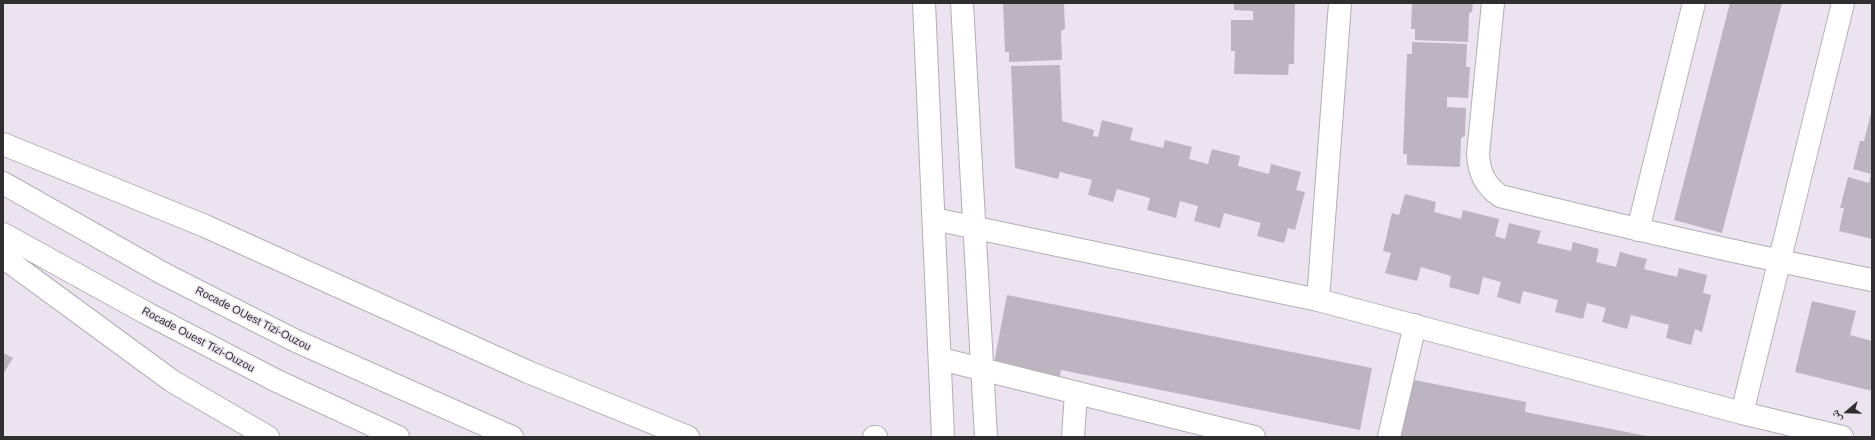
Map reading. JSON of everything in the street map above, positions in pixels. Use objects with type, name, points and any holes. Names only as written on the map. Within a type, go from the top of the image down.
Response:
[{"type":"main road","points":[[924,3],[941,360],[943,437]]},
{"type":"main road","points":[[962,3],[986,437]]},
{"type":"main road","points":[[1318,300],[1340,3]]},
{"type":"main road","points":[[1492,3],[1478,154],[1479,166],[1483,178],[1490,188],[1500,196],[1638,230],[1779,262],[1872,280]]},
{"type":"main road","points":[[1638,230],[1694,3]]},
{"type":"main road","points":[[1742,413],[1843,3]]},
{"type":"main road","points":[[3,144],[205,226],[528,372],[688,437]]},
{"type":"main road","name":"Rocade OUest Tizi-Ouzou","points":[[3,183],[164,274],[296,341],[512,437]]},
{"type":"main road","points":[[934,219],[1318,300],[1742,413],[1842,437]]},
{"type":"main road","name":"Rocade Ouest Tizi-Ouzou","points":[[3,234],[148,314],[277,381],[398,437]]},
{"type":"main road","points":[[3,256],[172,381],[268,437]]},
{"type":"main road","points":[[1389,437],[1414,325]]},
{"type":"main road","points":[[941,360],[1254,437]]},
{"type":"main road","points":[[1073,437],[1076,393]]},
{"type":"building","points":[[1003,3],[1064,3],[1065,29],[1061,31],[1062,60],[1009,62],[1009,52],[1005,52]]},
{"type":"building","points":[[1234,3],[1295,3],[1294,64],[1289,64],[1288,75],[1234,74],[1235,51],[1231,51],[1231,20],[1253,20],[1253,11],[1234,10]]},
{"type":"building","points":[[1412,3],[1473,3],[1472,12],[1469,13],[1468,42],[1415,40],[1415,29],[1411,29]]},
{"type":"building","points":[[1730,3],[1782,3],[1722,233],[1674,220]]},
{"type":"building","points":[[1412,42],[1467,44],[1466,67],[1470,67],[1468,98],[1447,97],[1447,107],[1466,108],[1465,136],[1461,138],[1460,167],[1407,165],[1407,154],[1403,154],[1407,54],[1412,54]]},
{"type":"building","points":[[1060,65],[1062,121],[1094,130],[1093,136],[1098,137],[1102,120],[1133,128],[1130,140],[1163,148],[1165,140],[1192,147],[1189,159],[1208,164],[1212,149],[1240,156],[1238,166],[1269,174],[1271,164],[1301,172],[1296,190],[1305,192],[1295,230],[1288,228],[1284,243],[1257,236],[1261,223],[1224,213],[1220,228],[1194,221],[1198,206],[1180,201],[1176,218],[1147,210],[1150,198],[1117,189],[1113,202],[1088,195],[1092,180],[1060,172],[1058,179],[1015,168],[1011,66]]},
{"type":"building","points":[[1871,113],[1872,239],[1839,231],[1844,208],[1840,208],[1848,177],[1869,183],[1871,174],[1853,169],[1860,141],[1864,141]]},
{"type":"building","points":[[1405,194],[1436,202],[1434,212],[1461,219],[1463,210],[1499,219],[1495,236],[1505,239],[1509,223],[1541,231],[1537,243],[1571,251],[1573,242],[1599,249],[1596,262],[1616,267],[1620,252],[1647,259],[1644,269],[1677,277],[1679,268],[1707,275],[1703,293],[1711,295],[1702,332],[1695,329],[1691,345],[1666,338],[1669,325],[1631,315],[1627,329],[1602,322],[1606,308],[1587,303],[1583,319],[1555,312],[1558,300],[1523,291],[1520,304],[1497,297],[1501,282],[1483,277],[1479,295],[1449,287],[1451,276],[1421,267],[1417,281],[1385,273],[1391,253],[1383,251],[1392,213],[1399,215]]},
{"type":"building","points":[[1007,295],[1372,368],[1360,430],[1061,370],[1059,381],[993,368]]},
{"type":"building","points":[[1812,301],[1856,311],[1850,335],[1872,341],[1872,391],[1795,372]]},
{"type":"building","points":[[3,353],[13,358],[3,374]]},
{"type":"building","points":[[1409,379],[1526,402],[1525,412],[1652,437],[1398,437]]}]
